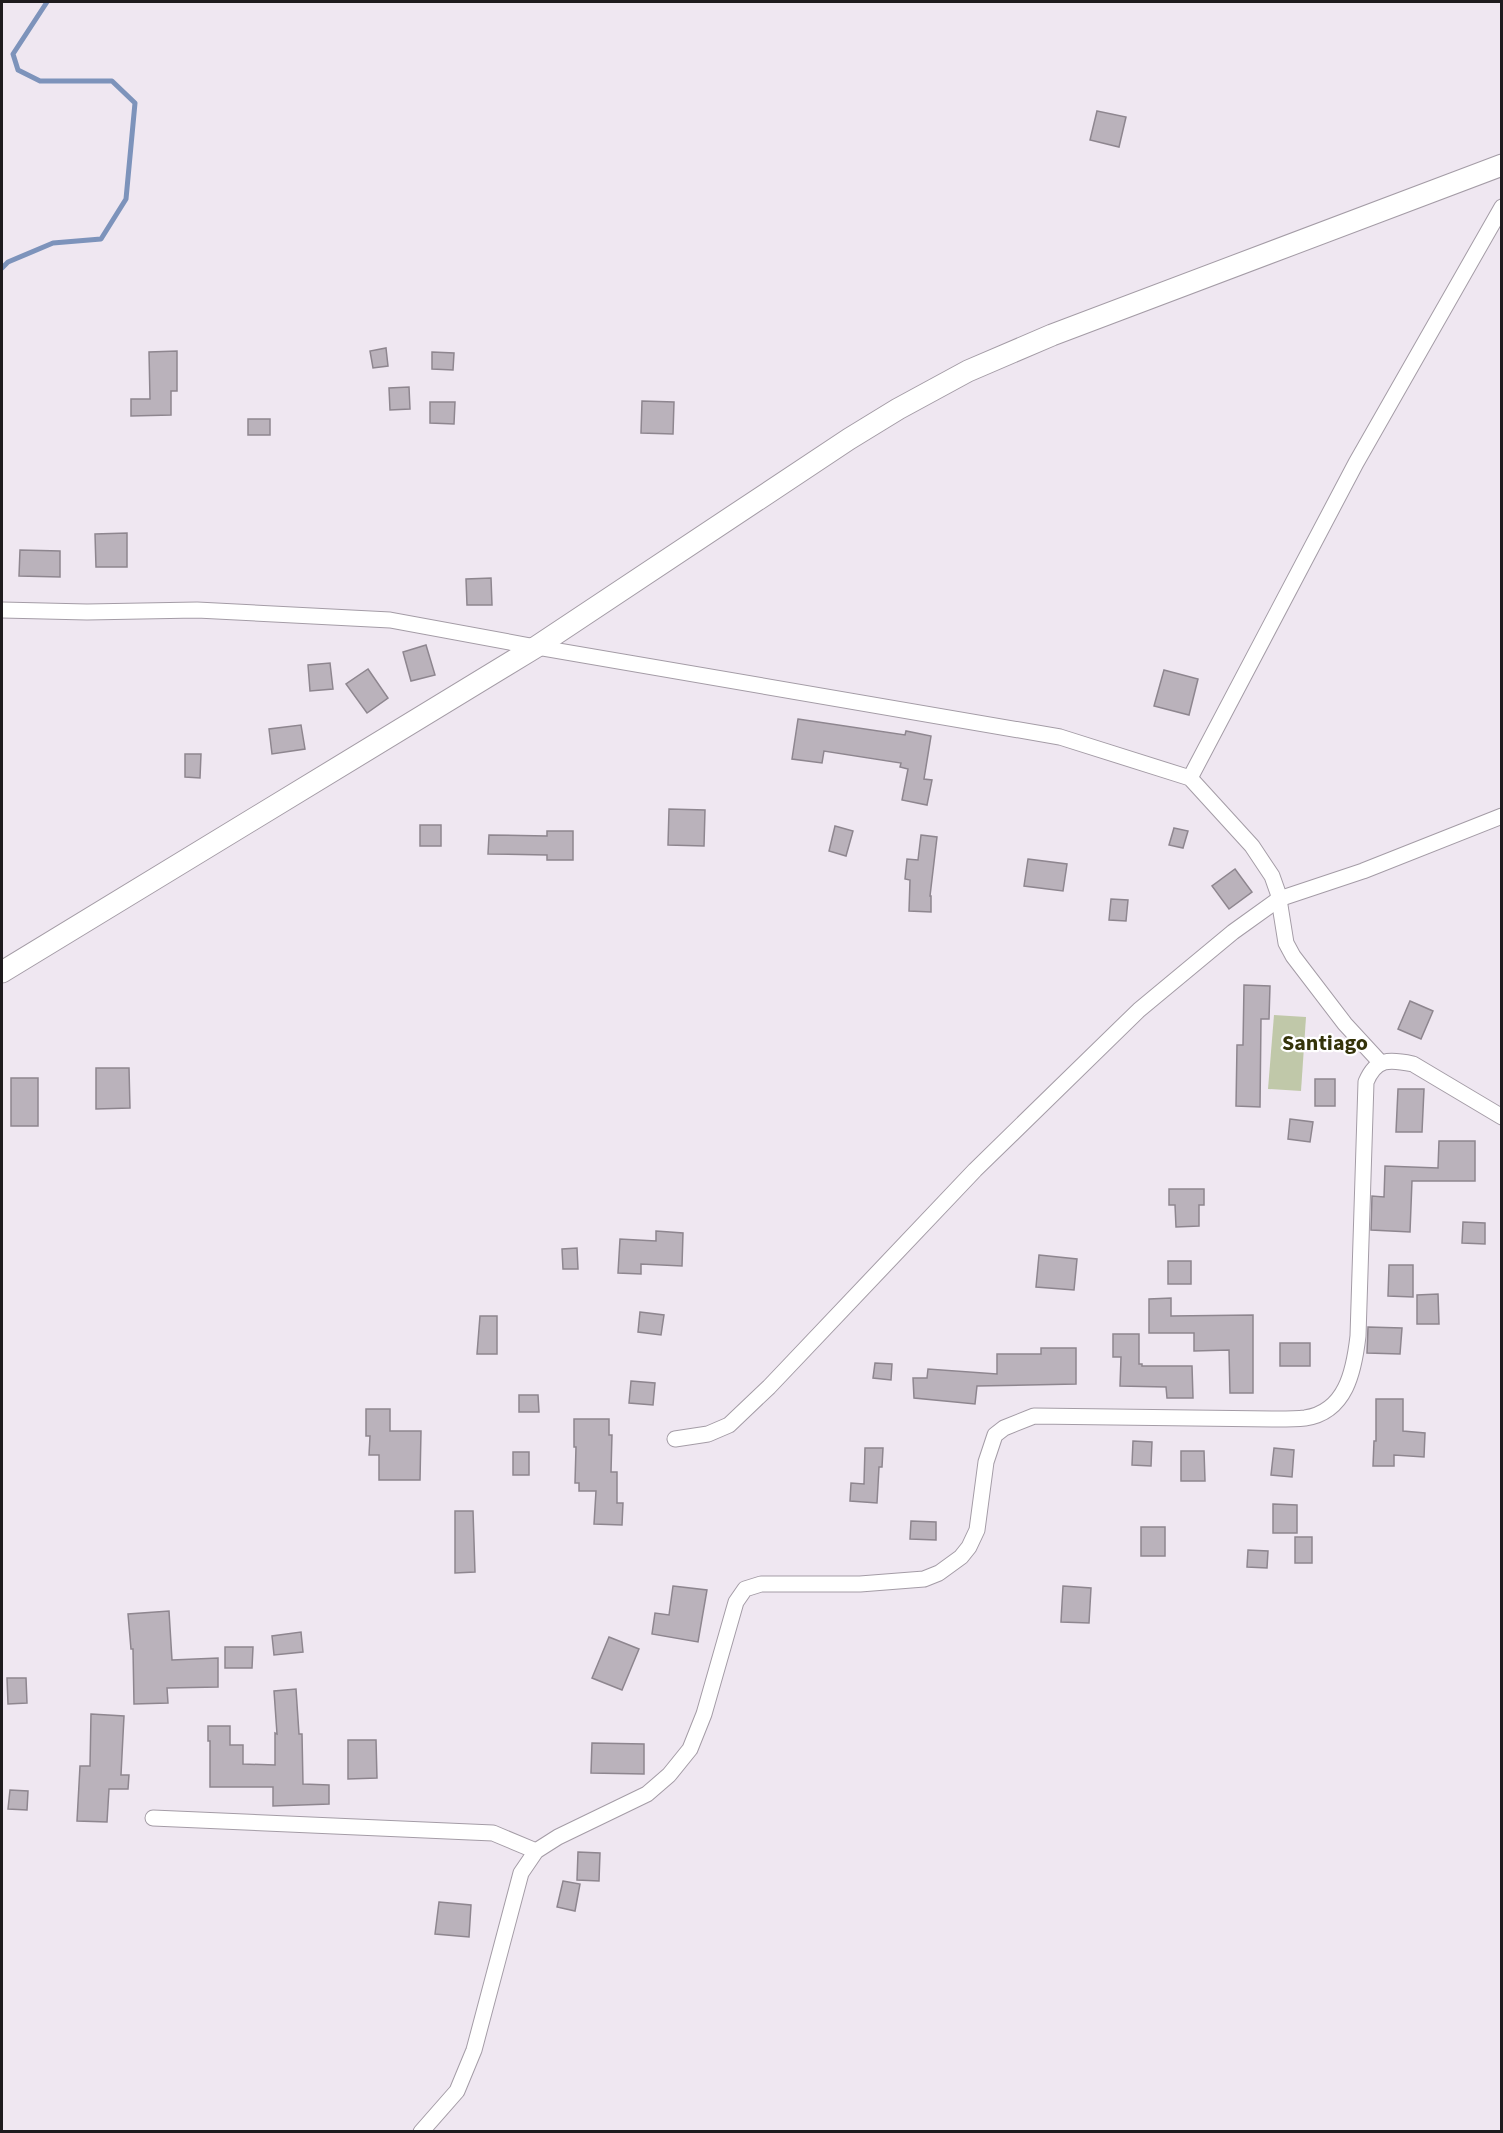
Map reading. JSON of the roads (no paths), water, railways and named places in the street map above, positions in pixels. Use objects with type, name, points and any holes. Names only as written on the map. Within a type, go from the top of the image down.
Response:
[{"type":"street","points":[[2,972],[536,647],[849,439],[968,371],[1052,335],[1502,165]]},
{"type":"street","points":[[1190,778],[1356,463],[1502,207]]},
{"type":"street","points":[[2,610],[87,612],[197,609],[390,620],[1060,737],[1190,778],[1252,846],[1272,876],[1279,899],[1286,943],[1293,956],[1345,1024],[1380,1062]]},
{"type":"street","points":[[675,1439],[708,1434],[729,1425],[769,1387],[975,1170],[1139,1010],[1233,932],[1279,899],[1363,871],[1502,816]]},
{"type":"street","points":[[421,2132],[457,2091],[466,2071],[474,2050],[521,1874],[536,1851],[558,1837],[647,1794],[669,1775],[690,1749],[704,1714],[736,1602],[745,1589],[761,1584],[860,1584],[924,1579],[939,1573],[961,1557],[977,1530],[986,1462],[995,1435],[1004,1428],[1034,1416],[1306,1418],[1336,1404],[1347,1388],[1355,1362],[1357,1345],[1366,1082],[1371,1069],[1380,1062],[1397,1061],[1413,1064],[1502,1117]]},
{"type":"street","points":[[153,1818],[493,1833],[536,1851]]},
{"type":"waterway","points":[[2,268],[8,262],[53,243],[101,239],[126,199],[135,103],[112,81],[40,81],[18,70],[13,54],[47,2]]},
{"type":"district","name":"Santiago","points":[[1325,1042]]}]
